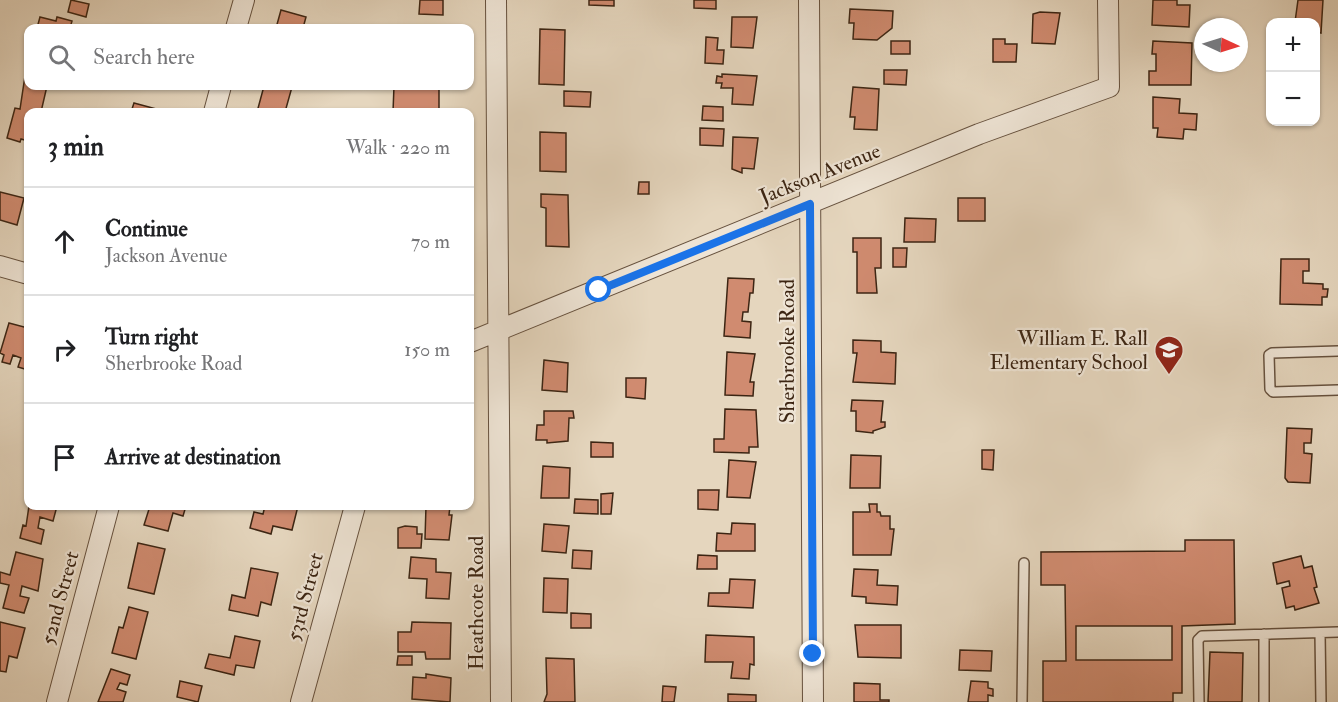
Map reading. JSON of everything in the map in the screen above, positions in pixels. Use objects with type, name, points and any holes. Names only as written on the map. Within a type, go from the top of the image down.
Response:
[{"type":"street","points":[[237,24],[244,0]]},
{"type":"street","name":"Heathcote Road","points":[[496,0],[501,702]]},
{"type":"street","name":"Sherbrooke Road","points":[[809,0],[813,702]]},
{"type":"street","name":"Jackson Avenue","points":[[474,340],[979,134],[1109,87],[1108,0]]},
{"type":"street","points":[[215,108],[220,90]]},
{"type":"street","points":[[0,266],[24,273]]},
{"type":"street","name":"52nd Street","points":[[57,702],[108,510]]},
{"type":"street","name":"53rd Street","points":[[301,702],[354,510]]},
{"type":"lane","points":[[1338,351],[1272,353],[1269,355],[1270,389],[1273,392],[1338,390]]},
{"type":"lane","points":[[1022,702],[1024,563]]},
{"type":"lane","points":[[1199,702],[1198,640],[1202,636],[1338,632]]},
{"type":"lane","points":[[1320,633],[1321,702]]},
{"type":"lane","points":[[1264,634],[1264,702]]},
{"type":"building","points":[[71,0],[89,4],[86,17],[68,12]]},
{"type":"building","points":[[420,0],[443,0],[443,15],[419,14]]},
{"type":"building","points":[[589,0],[614,0],[614,6],[589,5]]},
{"type":"building","points":[[694,0],[716,0],[716,9],[694,8]]},
{"type":"building","points":[[1153,0],[1177,0],[1177,5],[1190,5],[1189,27],[1152,25]]},
{"type":"building","points":[[1298,0],[1323,0],[1321,33],[1320,18],[1296,18]]},
{"type":"building","points":[[850,9],[893,11],[892,28],[877,40],[853,39],[854,23],[849,23]]},
{"type":"building","points":[[281,10],[306,17],[304,24],[277,24]]},
{"type":"building","points":[[1060,13],[1055,44],[1032,43],[1033,14]]},
{"type":"building","points":[[40,17],[56,21],[57,17],[72,21],[71,24],[38,24]]},
{"type":"building","points":[[732,17],[757,17],[753,48],[731,47]]},
{"type":"building","points":[[540,29],[565,30],[564,85],[539,84]]},
{"type":"building","points":[[706,37],[718,38],[717,50],[724,50],[723,64],[705,63]]},
{"type":"building","points":[[993,39],[1005,39],[1005,44],[1017,44],[1016,62],[993,62]]},
{"type":"building","points":[[891,41],[910,41],[910,54],[891,54]]},
{"type":"building","points":[[1153,41],[1192,43],[1191,85],[1149,85],[1149,71],[1156,71],[1156,54],[1152,54]]},
{"type":"building","points":[[884,70],[907,70],[906,85],[884,84]]},
{"type":"building","points":[[722,74],[757,76],[753,105],[732,104],[733,88],[721,88],[722,83],[716,83],[717,76],[722,77]]},
{"type":"building","points":[[24,83],[24,90],[46,90],[42,108],[24,108],[24,140],[21,139],[20,142],[7,138],[15,108],[20,109]]},
{"type":"building","points":[[853,87],[879,89],[877,130],[854,129],[855,117],[850,117]]},
{"type":"building","points":[[263,90],[291,90],[286,108],[258,108]]},
{"type":"building","points":[[394,90],[439,90],[439,108],[393,108]]},
{"type":"building","points":[[564,91],[591,92],[590,107],[564,106]]},
{"type":"building","points":[[1153,97],[1180,99],[1179,113],[1197,114],[1196,130],[1184,129],[1183,139],[1157,137],[1158,128],[1153,128]]},
{"type":"building","points":[[134,103],[153,108],[132,108]]},
{"type":"building","points":[[703,106],[723,107],[723,121],[702,120]]},
{"type":"building","points":[[700,128],[724,129],[723,146],[700,145]]},
{"type":"building","points":[[540,132],[566,133],[566,172],[540,171]]},
{"type":"building","points":[[733,137],[758,138],[754,169],[742,168],[742,173],[732,169]]},
{"type":"building","points":[[639,182],[649,182],[649,194],[638,194]]},
{"type":"building","points":[[0,192],[24,198],[17,225],[0,220]]},
{"type":"building","points":[[541,194],[568,195],[569,247],[546,246],[546,208],[541,207]]},
{"type":"building","points":[[958,198],[985,198],[985,221],[958,221]]},
{"type":"building","points":[[905,218],[936,219],[935,242],[904,242]]},
{"type":"building","points":[[853,238],[881,238],[881,268],[875,268],[877,293],[857,293],[857,252],[853,252]]},
{"type":"building","points":[[893,248],[907,248],[906,267],[893,267]]},
{"type":"building","points":[[1281,259],[1309,259],[1309,271],[1303,271],[1303,283],[1323,284],[1323,289],[1328,289],[1327,297],[1322,297],[1322,305],[1280,304]]},
{"type":"building","points":[[728,278],[754,279],[748,312],[743,312],[742,321],[751,322],[750,338],[724,336]]},
{"type":"building","points":[[9,323],[24,327],[24,369],[18,367],[21,358],[13,355],[10,364],[2,362],[4,355],[0,353]]},
{"type":"building","points":[[853,340],[881,341],[881,352],[896,353],[895,384],[853,382],[857,353],[853,353]]},
{"type":"building","points":[[727,352],[755,354],[750,382],[754,382],[753,396],[725,395]]},
{"type":"building","points":[[544,360],[568,363],[567,392],[542,390]]},
{"type":"building","points":[[626,378],[646,378],[645,399],[626,397]]},
{"type":"building","points":[[852,400],[883,401],[881,422],[885,422],[885,427],[873,433],[856,431],[856,411],[851,411]]},
{"type":"building","points":[[725,409],[756,410],[758,447],[749,447],[749,453],[714,452],[714,439],[724,439]]},
{"type":"building","points":[[544,411],[573,411],[574,418],[569,418],[568,441],[547,443],[547,440],[536,440],[537,425],[544,425]]},
{"type":"building","points":[[1287,428],[1312,429],[1311,443],[1304,443],[1304,453],[1312,454],[1310,483],[1288,482],[1285,478]]},
{"type":"building","points":[[591,442],[613,443],[613,457],[591,457]]},
{"type":"building","points":[[982,450],[994,450],[993,470],[982,469]]},
{"type":"building","points":[[851,455],[881,456],[880,488],[850,488]]},
{"type":"building","points":[[729,460],[756,462],[750,498],[727,497]]},
{"type":"building","points":[[543,466],[570,468],[569,498],[541,498]]},
{"type":"building","points":[[698,490],[719,490],[718,510],[698,509]]},
{"type":"building","points":[[613,493],[611,514],[601,514],[601,494]]},
{"type":"building","points":[[575,499],[598,500],[598,514],[574,513]]},
{"type":"building","points":[[869,504],[877,504],[877,512],[880,512],[881,516],[890,516],[890,529],[894,529],[891,555],[853,555],[853,512],[870,512]]},
{"type":"building","points":[[28,510],[56,510],[53,521],[40,517],[38,528],[44,530],[41,544],[20,538],[23,525],[26,526]]},
{"type":"building","points":[[149,510],[185,510],[183,516],[173,513],[168,531],[144,525]]},
{"type":"building","points":[[264,510],[297,510],[292,530],[273,526],[271,534],[250,528],[254,512],[263,514]]},
{"type":"building","points":[[426,510],[450,510],[449,515],[452,515],[449,540],[425,539]]},
{"type":"building","points":[[732,523],[755,524],[755,551],[716,551],[717,533],[731,534]]},
{"type":"building","points":[[544,524],[569,526],[566,553],[542,551]]},
{"type":"building","points":[[417,527],[417,534],[422,534],[421,548],[398,548],[398,528]]},
{"type":"building","points":[[1185,540],[1234,540],[1235,624],[1182,626],[1182,693],[1173,693],[1173,702],[1043,702],[1043,661],[1066,661],[1065,585],[1041,585],[1041,552],[1185,551]],"holes":[[[1076,626],[1172,626],[1172,660],[1076,660]]]},
{"type":"building","points":[[138,543],[165,549],[154,594],[128,588]]},
{"type":"building","points":[[573,550],[592,551],[591,569],[572,568]]},
{"type":"building","points":[[16,552],[43,559],[38,591],[22,586],[20,596],[29,598],[24,613],[3,608],[9,585],[0,583],[0,572],[10,575]]},
{"type":"building","points":[[698,555],[717,556],[717,569],[697,569]]},
{"type":"building","points":[[1301,556],[1304,568],[1312,566],[1317,587],[1314,588],[1319,603],[1295,610],[1294,606],[1286,608],[1282,588],[1290,586],[1289,581],[1277,584],[1273,563]]},
{"type":"building","points":[[411,557],[436,559],[436,572],[451,573],[449,599],[426,598],[427,579],[409,578]]},
{"type":"building","points":[[251,568],[278,573],[271,605],[261,602],[258,616],[229,610],[232,595],[245,598]]},
{"type":"building","points":[[854,569],[878,570],[877,585],[898,586],[897,605],[866,603],[866,597],[852,596]]},
{"type":"building","points":[[544,578],[568,579],[567,613],[543,612]]},
{"type":"building","points":[[730,579],[755,580],[753,608],[708,606],[709,593],[729,593]]},
{"type":"building","points":[[129,607],[148,612],[136,659],[112,653],[119,627],[123,628]]},
{"type":"building","points":[[571,613],[591,614],[591,628],[571,628]]},
{"type":"building","points":[[0,622],[25,628],[17,658],[9,656],[6,672],[0,671]]},
{"type":"building","points":[[412,622],[451,623],[450,659],[426,659],[425,652],[398,652],[398,632],[411,632]]},
{"type":"building","points":[[855,625],[901,625],[901,658],[858,657]]},
{"type":"building","points":[[706,635],[754,637],[754,665],[750,664],[749,679],[731,678],[733,662],[705,662]]},
{"type":"building","points":[[235,636],[260,641],[254,668],[236,665],[234,675],[205,668],[209,654],[230,658]]},
{"type":"building","points":[[960,650],[992,651],[991,671],[959,670]]},
{"type":"building","points":[[1210,652],[1243,653],[1242,702],[1208,702]]},
{"type":"building","points":[[398,656],[412,656],[412,665],[397,665]]},
{"type":"building","points":[[546,658],[574,659],[575,702],[544,702],[547,694]]},
{"type":"building","points":[[111,669],[130,675],[127,685],[120,683],[117,689],[126,692],[123,702],[98,702]]},
{"type":"building","points":[[426,674],[451,678],[450,702],[412,699],[413,677],[426,678]]},
{"type":"building","points":[[180,681],[202,686],[198,702],[177,697]]},
{"type":"building","points":[[971,681],[988,682],[988,688],[993,689],[993,696],[988,695],[988,702],[968,702]]},
{"type":"building","points":[[854,683],[880,684],[880,700],[889,700],[889,702],[854,702]]},
{"type":"building","points":[[663,686],[676,687],[674,702],[662,702]]},
{"type":"building","points":[[728,694],[756,695],[756,702],[728,702]]},
{"type":"place","name":"William E. Rall Elementary School","points":[[1169,376]]},
{"type":"route","points":[[599,290],[810,204],[813,654]]}]
